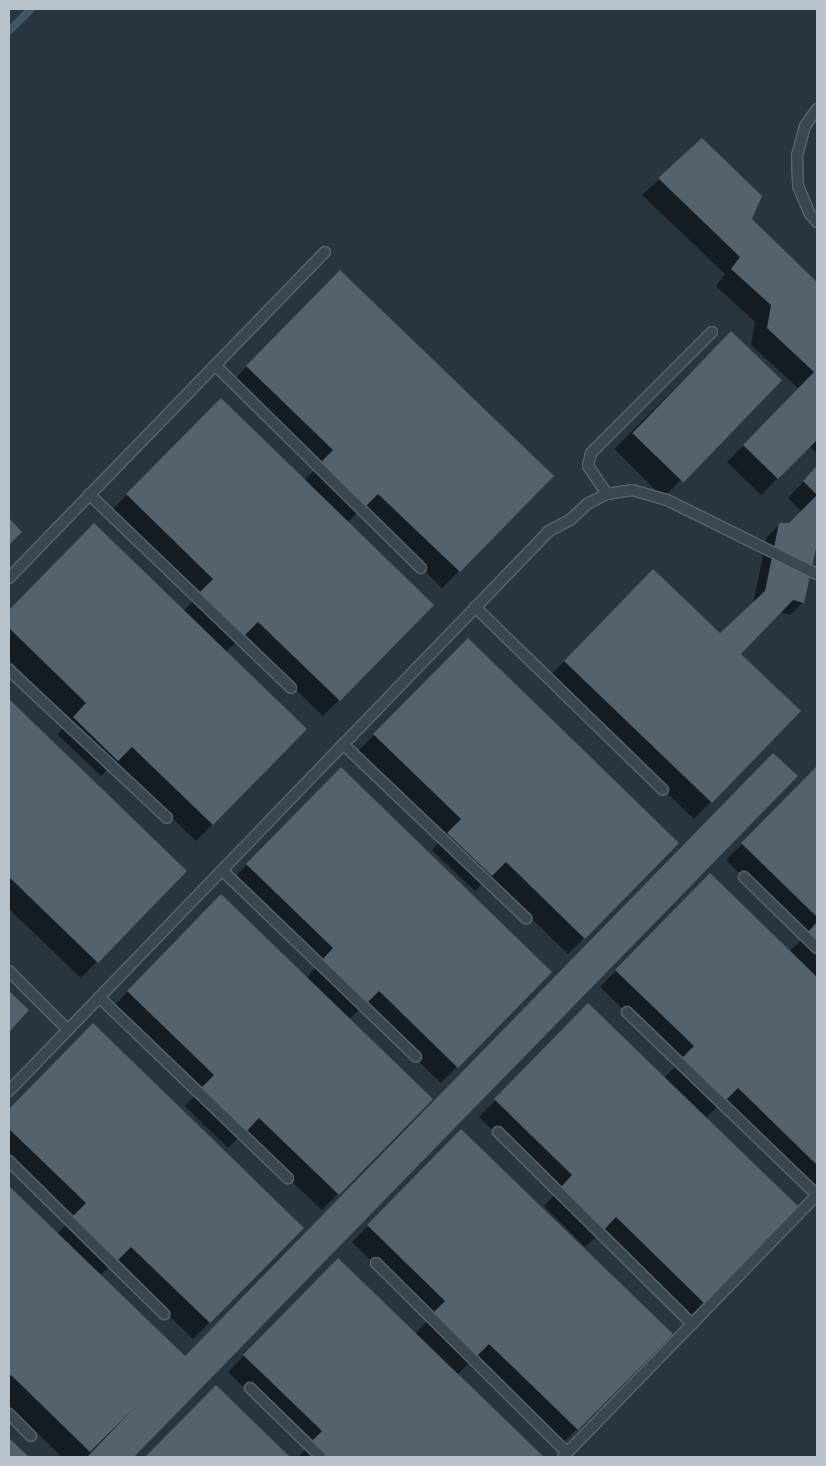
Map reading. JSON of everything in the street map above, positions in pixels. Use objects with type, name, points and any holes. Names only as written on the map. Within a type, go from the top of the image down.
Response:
[{"type":"lane","points":[[817,109],[805,126],[797,156],[798,186],[810,214],[817,222]]},
{"type":"lane","points":[[9,578],[324,252]]},
{"type":"lane","points":[[607,494],[588,466],[591,453],[712,332]]},
{"type":"lane","points":[[215,365],[422,568]]},
{"type":"lane","points":[[9,1092],[548,531],[570,520],[587,504],[607,494],[632,490],[667,500],[817,574]]},
{"type":"lane","points":[[89,494],[291,688]]},
{"type":"lane","points":[[475,607],[663,790]]},
{"type":"lane","points":[[9,670],[167,818]]},
{"type":"lane","points":[[343,744],[526,918]]},
{"type":"lane","points":[[222,870],[416,1057]]},
{"type":"lane","points":[[744,877],[817,948]]},
{"type":"lane","points":[[9,971],[68,1030]]},
{"type":"lane","points":[[99,997],[288,1178]]},
{"type":"lane","points":[[376,1263],[565,1455],[817,1195],[627,1012]]},
{"type":"lane","points":[[498,1132],[692,1324]]},
{"type":"lane","points":[[9,1161],[164,1314]]},
{"type":"lane","points":[[250,1388],[321,1457]]},
{"type":"lane","points":[[9,1414],[31,1436]]},
{"type":"building","points":[[702,138],[762,196],[752,219],[817,282],[817,440],[778,479],[743,445],[814,372],[767,328],[771,305],[731,269],[740,257],[658,178]]},
{"type":"building","points":[[340,270],[554,476],[460,572],[378,494],[364,508],[319,464],[333,450],[246,366]]},
{"type":"building","points":[[731,331],[782,380],[683,482],[632,433]]},
{"type":"building","points":[[221,398],[434,605],[340,701],[258,622],[244,636],[199,593],[213,579],[126,494]]},
{"type":"building","points":[[817,466],[817,495],[803,481]]},
{"type":"building","points":[[817,495],[817,544],[804,603],[793,600],[741,654],[801,711],[712,803],[564,661],[653,569],[720,633],[765,591],[779,523],[789,523]]},
{"type":"building","points":[[9,518],[22,532],[9,545]]},
{"type":"building","points":[[94,523],[307,729],[213,825],[132,747],[118,761],[73,717],[86,703],[9,628],[9,610]]},
{"type":"building","points":[[468,638],[679,843],[585,939],[506,862],[492,876],[447,833],[461,819],[373,734]]},
{"type":"building","points":[[9,699],[187,871],[98,963],[9,877]]},
{"type":"building","points":[[773,753],[798,776],[134,1457],[87,1457],[136,1406],[90,1452],[11,1375],[9,1377],[9,1186],[185,1356]]},
{"type":"building","points":[[817,766],[817,917],[741,843]]},
{"type":"building","points":[[341,767],[552,972],[458,1068],[379,991],[365,1005],[320,962],[333,948],[246,864]]},
{"type":"building","points":[[710,873],[817,977],[817,1165],[738,1088],[724,1102],[680,1060],[694,1046],[615,970]]},
{"type":"building","points":[[221,894],[433,1099],[339,1195],[259,1118],[245,1133],[200,1089],[214,1075],[127,991]]},
{"type":"building","points":[[817,922],[817,944],[806,934]]},
{"type":"building","points":[[9,991],[29,1010],[9,1032]]},
{"type":"building","points":[[588,1003],[800,1208],[705,1304],[616,1217],[602,1232],[559,1189],[572,1175],[494,1099]]},
{"type":"building","points":[[93,1023],[304,1228],[210,1323],[131,1247],[117,1261],[72,1217],[86,1203],[9,1129],[9,1109]]},
{"type":"building","points":[[461,1129],[673,1334],[578,1430],[489,1344],[475,1358],[431,1315],[445,1301],[367,1225]]},
{"type":"building","points":[[338,1258],[544,1457],[321,1457],[308,1445],[322,1431],[243,1355]]},
{"type":"building","points":[[216,1385],[290,1457],[145,1457]]},
{"type":"building","points":[[9,1438],[29,1457],[9,1457]]},
{"type":"waterway","points":[[9,31],[31,9]]}]
